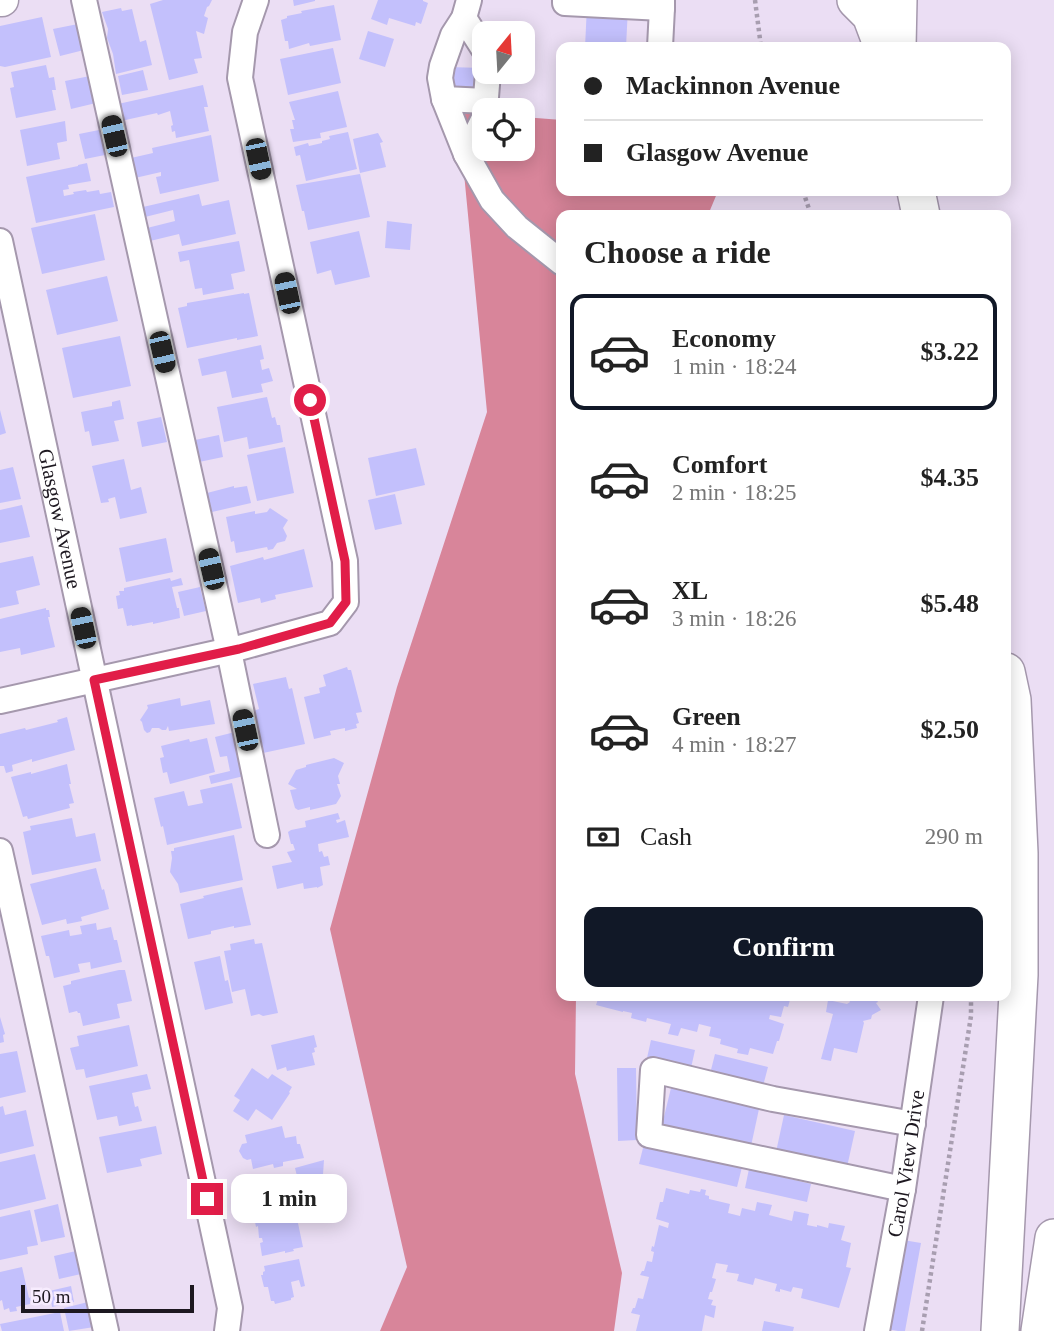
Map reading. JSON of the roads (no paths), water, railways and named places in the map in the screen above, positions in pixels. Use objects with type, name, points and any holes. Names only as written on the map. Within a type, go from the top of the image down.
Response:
[{"type":"highway","points":[[856,0],[871,15],[881,42]]},
{"type":"highway","points":[[897,42],[898,0]]},
{"type":"highway","points":[[1000,1331],[1019,975],[1018,839],[1011,695]]},
{"type":"highway","points":[[1040,1331],[1054,1238]]},
{"type":"street","points":[[84,0],[229,651],[267,835]]},
{"type":"street","points":[[0,701],[229,651],[330,623],[346,602],[345,561],[240,78],[245,32],[256,0]]},
{"type":"street","points":[[565,0],[565,3],[662,4],[660,42]]},
{"type":"street","points":[[467,9],[453,35],[442,66],[440,78],[444,99],[466,154],[492,200],[517,227],[556,258]]},
{"type":"street","points":[[444,99],[472,105]]},
{"type":"street","points":[[466,154],[472,142]]},
{"type":"street","name":"Glasgow Avenue","points":[[0,241],[230,1308],[227,1331]]},
{"type":"street","points":[[0,850],[106,1331]]},
{"type":"street","name":"Carol View Drive","points":[[877,1331],[903,1189],[930,1001]]},
{"type":"street","points":[[903,1189],[649,1135],[653,1070],[773,1099],[913,1124]]}]
